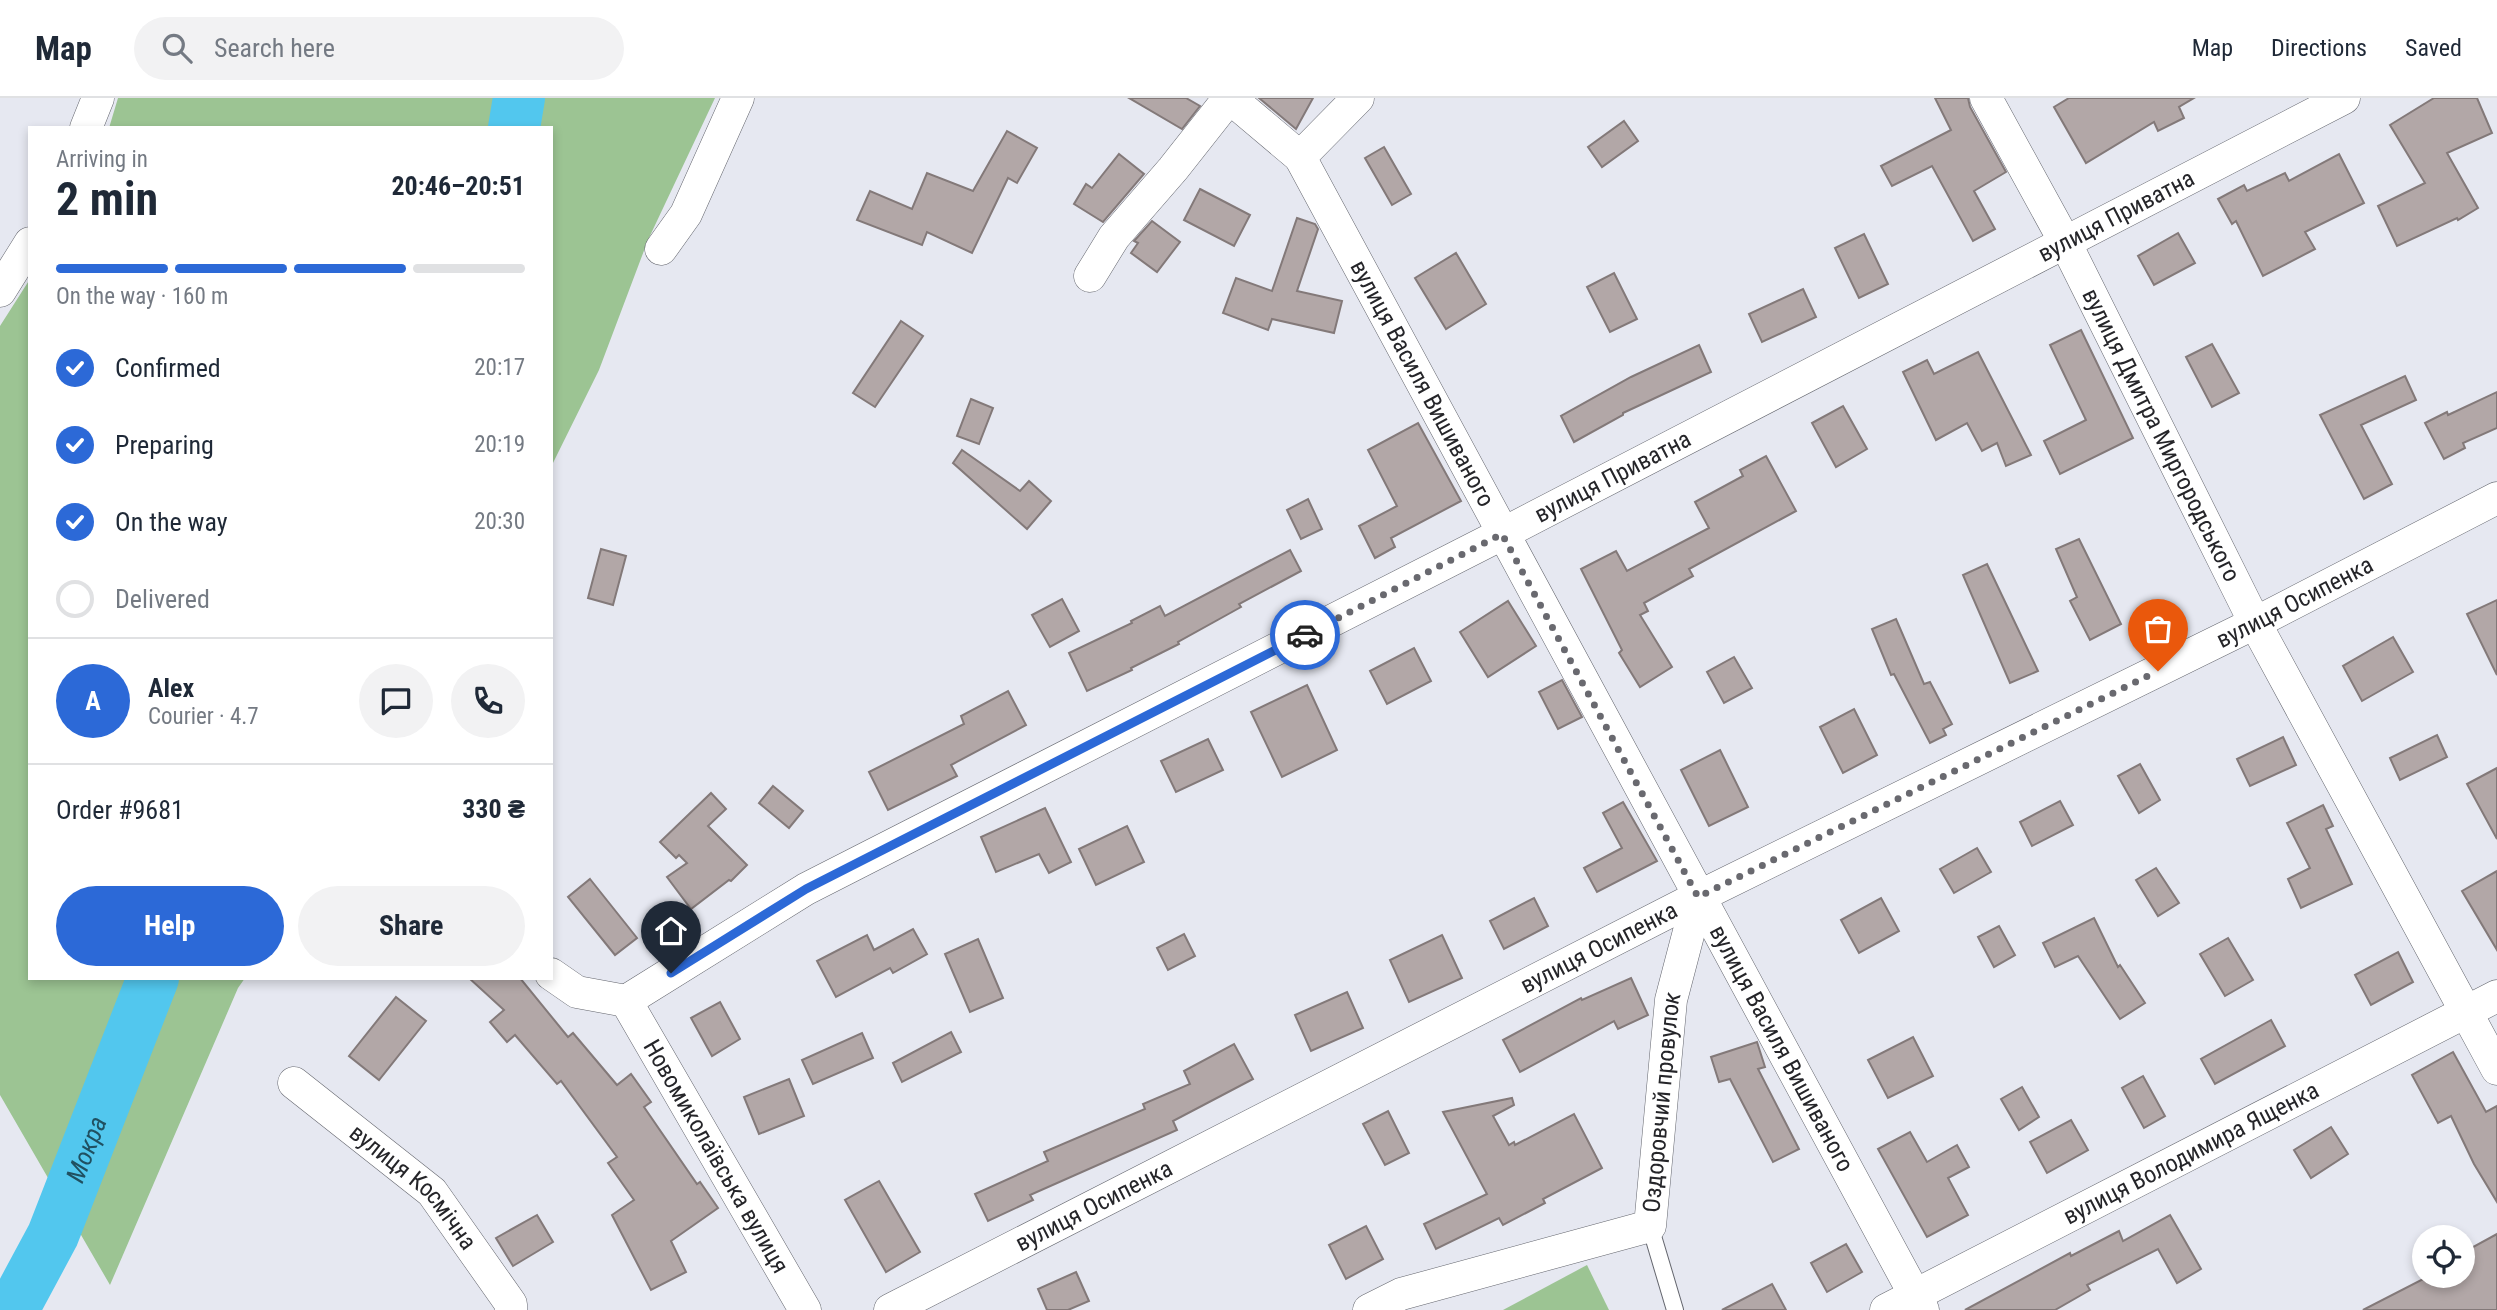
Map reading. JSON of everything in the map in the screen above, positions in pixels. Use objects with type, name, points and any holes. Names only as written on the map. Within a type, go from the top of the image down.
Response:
[{"type":"street","points":[[87,126],[98,98]]},
{"type":"street","points":[[661,249],[686,214],[738,98]]},
{"type":"street","points":[[1090,276],[1114,237],[1230,98],[1300,157],[1358,98]]},
{"type":"street","name":"вулиця Дмитра Миргородського","points":[[1986,98],[2065,242],[2255,623],[2497,1069]]},
{"type":"street","name":"вулиця Приватна","points":[[626,1001],[806,889],[1502,534],[2344,98]]},
{"type":"street","name":"вулиця Василя Вишиваного","points":[[1300,157],[1918,1302]]},
{"type":"street","points":[[0,290],[28,246]]},
{"type":"street","name":"вулиця Осипенка","points":[[890,1310],[1698,897],[2255,623],[2497,498]]},
{"type":"street","name":"Оздоровчий провулок","points":[[1370,1310],[1401,1294],[1650,1226],[1671,1000],[1698,897]]},
{"type":"street","points":[[553,975],[578,992],[626,1001]]},
{"type":"street","name":"вулиця Володимира Ященка","points":[[1886,1310],[1918,1302],[2497,996]]},
{"type":"street","name":"Новомиколаївська вулиця","points":[[626,1001],[805,1310]]},
{"type":"street","name":"вулиця Космічна","points":[[295,1083],[432,1192],[511,1304],[511,1310]]},
{"type":"lane","points":[[1650,1226],[1675,1310]]},
{"type":"green space","points":[[118,98],[715,98],[648,240],[599,370],[553,463],[553,126],[110,126]]},
{"type":"green space","points":[[28,282],[28,980],[244,980],[110,1285],[0,1095],[0,326]]},
{"type":"green space","points":[[1587,1265],[1609,1310],[1503,1310]]},
{"type":"building","points":[[1129,98],[1186,98],[1200,106],[1182,129]]},
{"type":"building","points":[[1259,98],[1313,98],[1296,129]]},
{"type":"building","points":[[1935,98],[1968,98],[1970,107],[2006,172],[1974,191],[1995,229],[1973,241],[1932,166],[1892,186],[1881,166],[1951,130]]},
{"type":"building","points":[[2069,98],[2194,98],[2179,107],[2184,118],[2158,131],[2154,122],[2086,163],[2054,107]]},
{"type":"building","points":[[2434,98],[2477,98],[2492,133],[2447,153],[2478,208],[2458,220],[2457,218],[2397,246],[2378,206],[2425,183],[2390,125]]},
{"type":"building","points":[[1624,121],[1638,141],[1602,167],[1588,147]]},
{"type":"building","points":[[1007,131],[1037,148],[1017,183],[1008,178],[972,253],[927,232],[922,245],[857,220],[870,191],[912,209],[927,173],[973,191]]},
{"type":"building","points":[[1384,147],[1411,194],[1392,205],[1365,158]]},
{"type":"building","points":[[1119,154],[1144,174],[1103,222],[1074,204],[1086,184],[1092,188]]},
{"type":"building","points":[[2339,154],[2364,203],[2305,232],[2315,249],[2263,276],[2236,221],[2232,224],[2218,199],[2244,185],[2247,191],[2285,173],[2289,181]]},
{"type":"building","points":[[1200,189],[1250,215],[1234,246],[1184,220]]},
{"type":"building","points":[[1297,218],[1315,224],[1318,229],[1297,291],[1342,301],[1334,333],[1272,319],[1268,330],[1223,313],[1236,278],[1272,291]]},
{"type":"building","points":[[1152,221],[1180,242],[1157,272],[1131,253],[1138,243],[1134,241]]},
{"type":"building","points":[[2178,233],[2195,263],[2154,285],[2138,256]]},
{"type":"building","points":[[1864,234],[1888,284],[1859,298],[1835,248]]},
{"type":"building","points":[[1456,253],[1486,304],[1446,329],[1415,278]]},
{"type":"building","points":[[1614,273],[1637,319],[1610,332],[1587,287]]},
{"type":"building","points":[[1803,289],[1816,317],[1762,342],[1749,314]]},
{"type":"building","points":[[901,321],[923,336],[875,407],[853,393]]},
{"type":"building","points":[[2081,330],[2133,438],[2060,474],[2044,441],[2086,420],[2050,345]]},
{"type":"building","points":[[2212,344],[2239,393],[2212,407],[2186,357]]},
{"type":"building","points":[[1699,345],[1711,372],[1623,413],[1574,442],[1561,416],[1631,377]]},
{"type":"building","points":[[1978,352],[2031,455],[2006,466],[1997,443],[1982,451],[1967,423],[1936,440],[1903,372],[1927,360],[1934,374]]},
{"type":"building","points":[[2405,376],[2416,400],[2361,425],[2392,484],[2364,499],[2320,415]]},
{"type":"building","points":[[2497,392],[2497,428],[2463,443],[2465,448],[2444,459],[2425,423]]},
{"type":"building","points":[[971,399],[993,408],[979,444],[957,436]]},
{"type":"building","points":[[1843,406],[1867,449],[1836,467],[1812,423]]},
{"type":"building","points":[[1418,423],[1461,501],[1391,538],[1395,547],[1375,558],[1359,526],[1397,506],[1368,450]]},
{"type":"building","points":[[962,450],[1020,491],[1029,481],[1051,501],[1027,529],[953,463]]},
{"type":"building","points":[[1766,456],[1796,511],[1689,569],[1693,576],[1644,603],[1648,611],[1640,615],[1672,667],[1640,687],[1619,653],[1622,650],[1581,569],[1616,551],[1627,571],[1709,528],[1695,502],[1743,476],[1740,470]]},
{"type":"building","points":[[1308,499],[1322,529],[1301,539],[1287,510]]},
{"type":"building","points":[[2079,539],[2121,624],[2090,640],[2070,601],[2077,597],[2056,549]]},
{"type":"building","points":[[601,549],[626,556],[613,605],[588,598]]},
{"type":"building","points":[[1290,550],[1301,571],[1239,604],[1241,607],[1178,642],[1179,644],[1087,691],[1069,653],[1132,623],[1131,621],[1160,606],[1165,616]]},
{"type":"building","points":[[1987,564],[2038,671],[2010,683],[1963,575]]},
{"type":"building","points":[[1062,599],[1079,631],[1050,647],[1032,615]]},
{"type":"building","points":[[2497,600],[2497,675],[2467,614]]},
{"type":"building","points":[[1508,601],[1536,646],[1488,677],[1460,632]]},
{"type":"building","points":[[1896,619],[1924,684],[1930,682],[1952,724],[1943,729],[1946,735],[1930,743],[1894,674],[1891,675],[1872,629]]},
{"type":"building","points":[[2393,637],[2413,672],[2362,701],[2343,666]]},
{"type":"building","points":[[1414,648],[1431,681],[1387,704],[1370,671]]},
{"type":"building","points":[[1734,657],[1752,688],[1724,703],[1707,672]]},
{"type":"building","points":[[1562,680],[1582,717],[1558,729],[1539,692]]},
{"type":"building","points":[[1307,685],[1337,750],[1282,777],[1251,712]]},
{"type":"building","points":[[1008,691],[1026,725],[951,765],[957,776],[888,810],[869,772],[964,724],[961,716]]},
{"type":"building","points":[[1854,709],[1877,755],[1843,773],[1820,727]]},
{"type":"building","points":[[2437,735],[2447,757],[2400,780],[2390,758]]},
{"type":"building","points":[[2283,737],[2296,765],[2250,786],[2237,759]]},
{"type":"building","points":[[1208,739],[1223,770],[1176,792],[1161,761]]},
{"type":"building","points":[[1720,750],[1748,807],[1709,826],[1681,770]]},
{"type":"building","points":[[2140,764],[2160,800],[2139,813],[2118,776]]},
{"type":"building","points":[[2497,768],[2497,839],[2467,784]]},
{"type":"building","points":[[773,786],[803,811],[789,828],[759,803]]},
{"type":"building","points":[[711,793],[726,809],[708,826],[747,865],[731,881],[691,909],[667,877],[687,863],[679,855],[676,858],[660,842]]},
{"type":"building","points":[[2060,801],[2073,825],[2032,846],[2020,822]]},
{"type":"building","points":[[1623,802],[1657,861],[1597,892],[1584,868],[1622,848],[1603,813]]},
{"type":"building","points":[[2323,805],[2333,826],[2326,829],[2352,884],[2301,908],[2288,879],[2310,868],[2287,823]]},
{"type":"building","points":[[1045,808],[1071,862],[1049,873],[1039,854],[996,872],[981,837]]},
{"type":"building","points":[[1127,826],[1144,862],[1096,885],[1079,849]]},
{"type":"building","points":[[1977,848],[1991,872],[1954,893],[1940,869]]},
{"type":"building","points":[[2156,868],[2179,903],[2158,916],[2136,880]]},
{"type":"building","points":[[2497,871],[2497,950],[2462,891]]},
{"type":"building","points":[[590,879],[637,938],[615,955],[568,897]]},
{"type":"building","points":[[1534,898],[1548,926],[1504,949],[1490,921]]},
{"type":"building","points":[[1881,898],[1899,931],[1859,953],[1841,920]]},
{"type":"building","points":[[2094,918],[2118,967],[2120,965],[2145,1003],[2120,1019],[2078,956],[2055,967],[2043,943]]},
{"type":"building","points":[[1999,926],[2015,955],[1994,967],[1978,937]]},
{"type":"building","points":[[913,929],[927,954],[893,973],[890,968],[836,997],[817,961],[867,935],[874,950]]},
{"type":"building","points":[[1184,934],[1195,956],[1168,970],[1157,948]]},
{"type":"building","points":[[1442,935],[1462,978],[1409,1002],[1390,960]]},
{"type":"building","points":[[2228,938],[2253,980],[2225,996],[2200,954]]},
{"type":"building","points":[[978,939],[1003,998],[970,1012],[945,954]]},
{"type":"building","points":[[2398,952],[2413,982],[2371,1005],[2355,975]]},
{"type":"building","points":[[1631,978],[1648,1015],[1618,1029],[1614,1021],[1520,1072],[1503,1040],[1581,998],[1582,1000]]},
{"type":"building","points":[[471,980],[522,980],[568,1037],[573,1033],[617,1085],[631,1074],[651,1102],[644,1107],[697,1184],[700,1182],[718,1208],[671,1241],[686,1272],[651,1290],[612,1215],[634,1200],[608,1163],[617,1157],[561,1081],[557,1084],[515,1035],[507,1042],[490,1022],[504,1010]]},
{"type":"building","points":[[1347,992],[1363,1028],[1311,1051],[1295,1015]]},
{"type":"building","points":[[396,997],[426,1021],[379,1080],[349,1056]]},
{"type":"building","points":[[720,1002],[740,1039],[712,1056],[691,1018]]},
{"type":"building","points":[[2271,1020],[2285,1046],[2215,1084],[2201,1059]]},
{"type":"building","points":[[951,1032],[961,1052],[902,1082],[893,1063]]},
{"type":"building","points":[[862,1033],[873,1058],[813,1084],[802,1060]]},
{"type":"building","points":[[1913,1037],[1933,1076],[1888,1098],[1868,1060]]},
{"type":"building","points":[[1757,1042],[1765,1067],[1758,1069],[1799,1149],[1773,1162],[1730,1079],[1719,1082],[1711,1057]]},
{"type":"building","points":[[1234,1044],[1253,1079],[1173,1121],[1177,1130],[1030,1195],[1033,1200],[988,1221],[975,1194],[1048,1161],[1044,1152],[1145,1109],[1143,1104],[1190,1084],[1184,1071]]},
{"type":"building","points":[[2453,1052],[2486,1112],[2497,1106],[2497,1202],[2474,1164],[2451,1116],[2438,1123],[2412,1075]]},
{"type":"building","points":[[2143,1076],[2165,1116],[2144,1128],[2122,1088]]},
{"type":"building","points":[[789,1079],[804,1116],[759,1134],[744,1097]]},
{"type":"building","points":[[2022,1087],[2039,1117],[2019,1130],[2001,1099]]},
{"type":"building","points":[[1512,1098],[1514,1105],[1493,1116],[1509,1145],[1514,1142],[1515,1145],[1574,1114],[1602,1168],[1543,1199],[1545,1203],[1503,1225],[1499,1218],[1436,1249],[1424,1224],[1487,1194],[1443,1112]]},
{"type":"building","points":[[1388,1111],[1409,1153],[1385,1165],[1363,1124]]},
{"type":"building","points":[[2071,1120],[2088,1150],[2047,1173],[2030,1142]]},
{"type":"building","points":[[2331,1127],[2348,1154],[2311,1178],[2294,1150]]},
{"type":"building","points":[[1910,1132],[1927,1162],[1957,1145],[1969,1167],[1948,1178],[1968,1215],[1927,1237],[1878,1149]]},
{"type":"building","points":[[879,1181],[920,1252],[886,1272],[845,1200]]},
{"type":"building","points":[[537,1215],[553,1242],[513,1266],[496,1238]]},
{"type":"building","points":[[2170,1215],[2201,1269],[2177,1283],[2158,1249],[2087,1285],[2090,1290],[2055,1310],[1965,1310],[2070,1253],[2071,1256],[2119,1231],[2123,1241]]},
{"type":"building","points":[[1366,1226],[1383,1259],[1346,1279],[1329,1245]]},
{"type":"building","points":[[2497,1234],[2497,1310],[2363,1310],[2412,1285],[2412,1288],[2475,1288],[2475,1246]]},
{"type":"building","points":[[1846,1244],[1862,1272],[1827,1292],[1811,1263]]},
{"type":"building","points":[[1076,1272],[1089,1301],[1068,1310],[1047,1310],[1038,1289]]},
{"type":"building","points":[[1772,1284],[1786,1310],[1722,1310]]},
{"type":"waterway","name":"Мокра","points":[[514,126],[519,98]]},
{"type":"waterway","name":"Мокра","points":[[3,1310],[17,1302],[53,1235],[152,980]]},
{"type":"way so far","points":[[1305,635],[1502,534],[1698,897],[2158,671]]},
{"type":"route","points":[[671,973],[806,889],[1305,635]]}]
